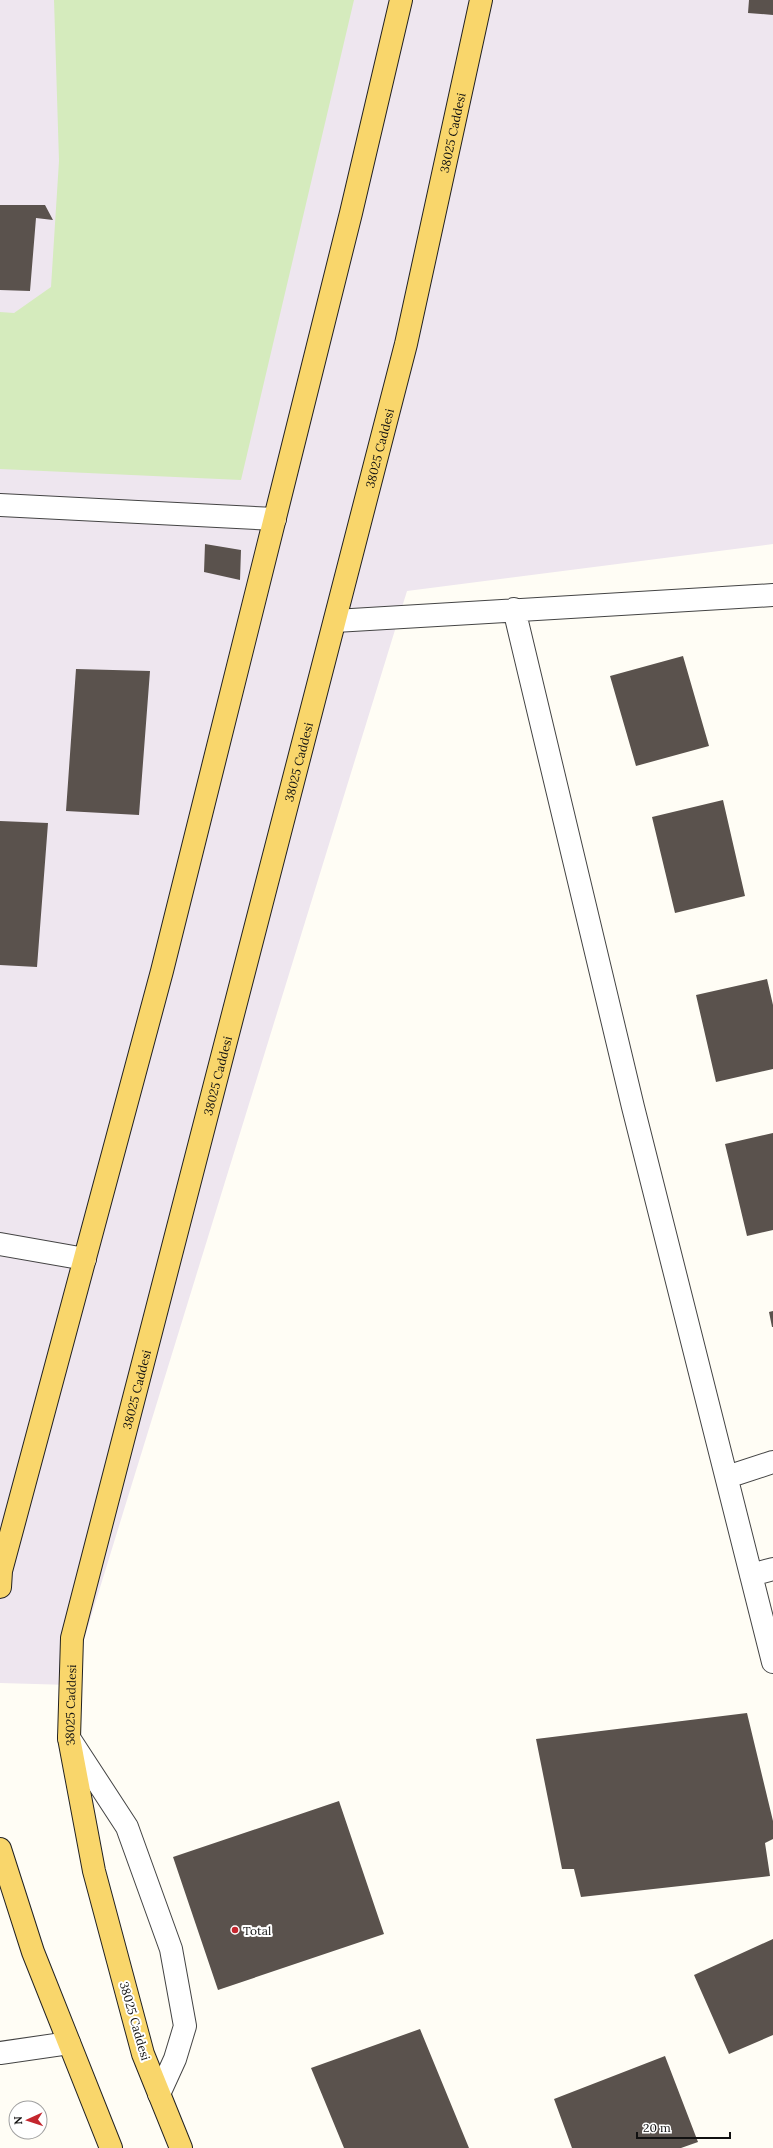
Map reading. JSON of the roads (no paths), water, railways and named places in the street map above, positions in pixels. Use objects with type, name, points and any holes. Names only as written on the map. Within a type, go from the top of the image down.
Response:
[{"type":"main road","points":[[0,1587],[1,1571],[162,971],[351,212],[401,0]]},
{"type":"main road","name":"38025 Caddesi","points":[[181,2148],[143,2054],[94,1871],[69,1738],[72,1638],[406,344],[481,0]]},
{"type":"main road","points":[[0,1849],[33,1952],[111,2148]]},
{"type":"street","points":[[0,505],[275,519]]},
{"type":"street","points":[[335,621],[514,609],[773,595]]},
{"type":"street","points":[[514,609],[631,1099],[773,1662]]},
{"type":"street","points":[[0,1244],[85,1259]]},
{"type":"street","points":[[727,1477],[773,1462]]},
{"type":"street","points":[[751,1575],[773,1569]]},
{"type":"street","points":[[69,1738],[127,1827],[170,1949],[185,2026],[175,2059],[159,2094]]},
{"type":"street","points":[[0,2053],[69,2043]]},
{"type":"place","name":"Total","points":[[235,1930]]}]
